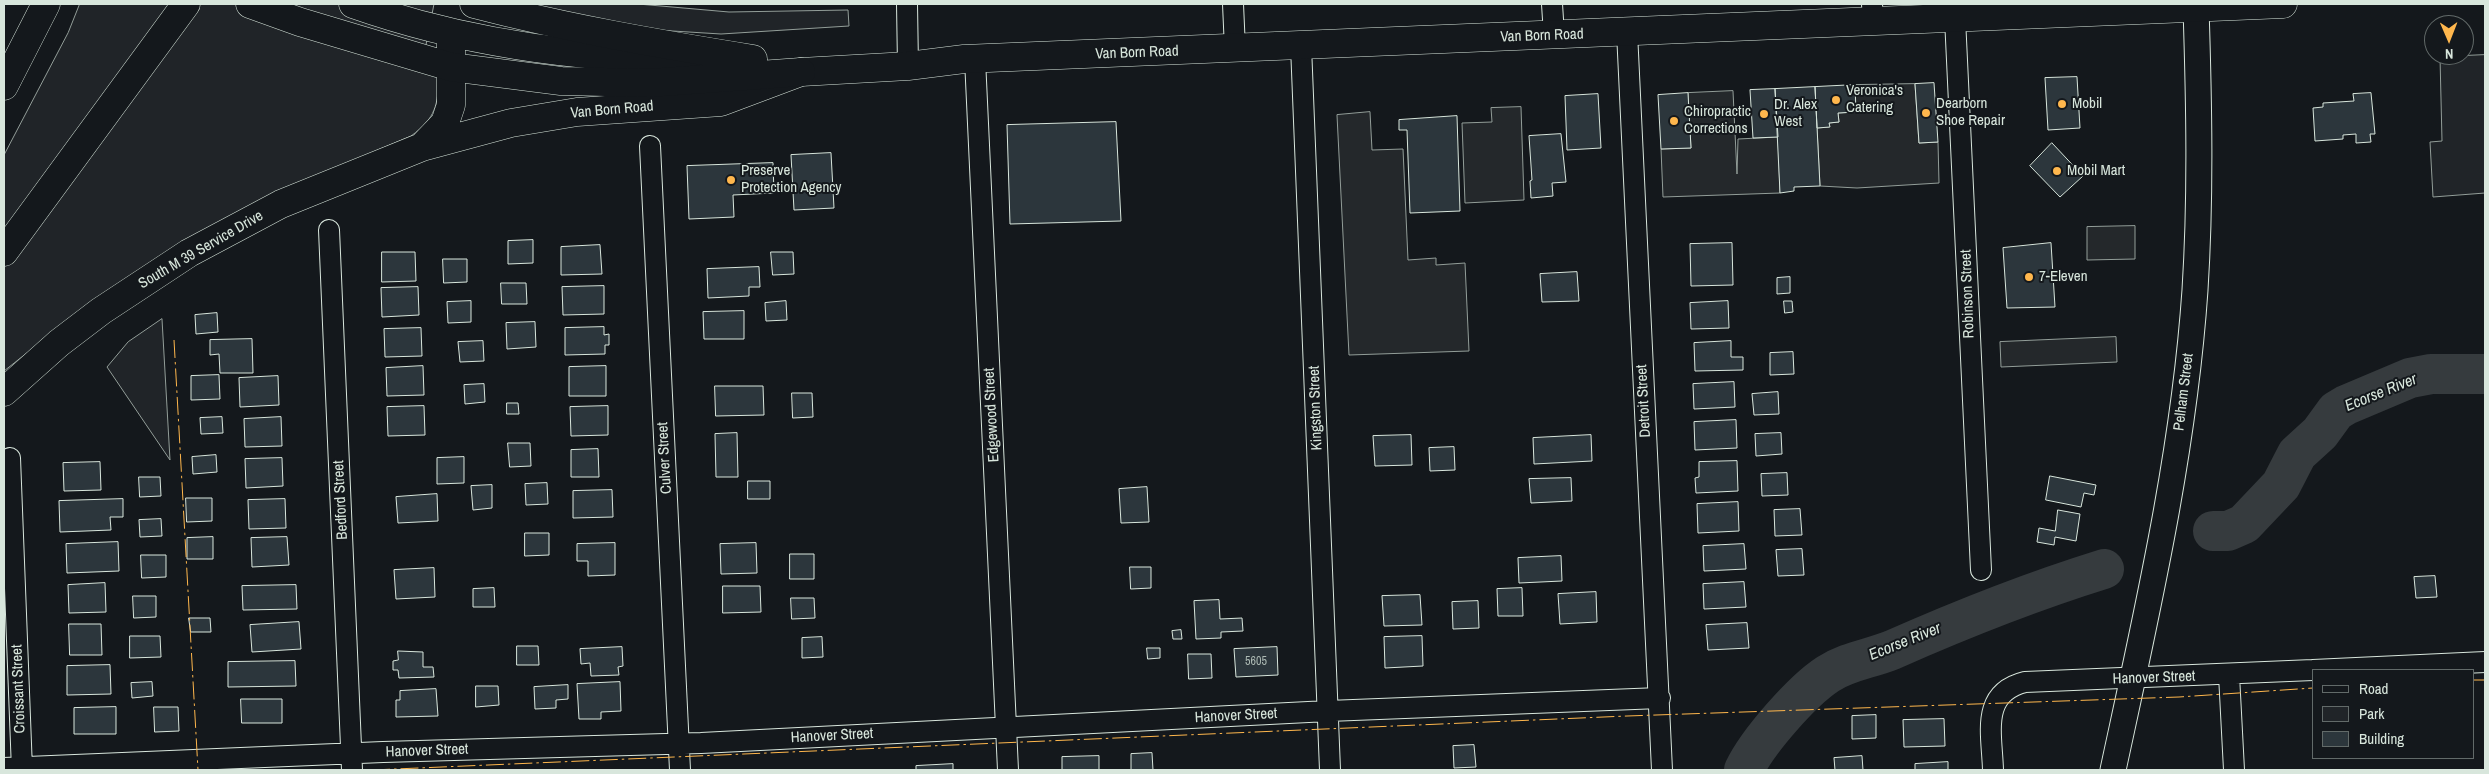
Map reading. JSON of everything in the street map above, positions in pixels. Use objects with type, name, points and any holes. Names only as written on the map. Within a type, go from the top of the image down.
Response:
[{"type":"main road","points":[[4,86],[46,4]]},
{"type":"main road","points":[[4,252],[186,4]]},
{"type":"main road","points":[[250,4],[300,22],[452,67],[561,81],[639,83],[801,72]]},
{"type":"main road","points":[[353,4],[452,34],[538,49],[658,59],[753,59]]},
{"type":"main road","points":[[474,4],[539,21],[753,59]]},
{"type":"main road","name":"Van Born Road","points":[[422,147],[511,123],[577,112],[721,102],[801,72],[908,66],[975,59],[1627,32],[1873,13],[1955,18],[2196,6],[2282,4]]},
{"type":"main road","points":[[422,147],[445,123],[451,105],[452,34]]},
{"type":"main road","name":"Van Born Road","points":[[753,59],[801,72]]},
{"type":"main road","name":"South M 39 Service Drive","points":[[4,392],[59,343],[101,311],[189,253],[281,204],[422,147]]},
{"type":"street","points":[[907,4],[908,66]]},
{"type":"street","points":[[1233,4],[1235,48]]},
{"type":"street","points":[[1552,4],[1554,35]]},
{"type":"street","name":"Pelham Street","points":[[2113,770],[2179,434],[2194,300],[2199,192],[2200,104],[2196,6]]},
{"type":"street","name":"Robinson Street","points":[[1955,18],[1981,570]]},
{"type":"street","name":"Detroit Street","points":[[1627,32],[1662,770]]},
{"type":"street","name":"Kingston Street","points":[[1301,46],[1330,770]]},
{"type":"street","name":"Edgewood Street","points":[[975,59],[1008,770]]},
{"type":"street","name":"Culver Street","points":[[650,146],[680,770]]},
{"type":"street","name":"Bedford Street","points":[[329,230],[352,762]]},
{"type":"street","name":"Croissant Street","points":[[10,458],[16,769]]},
{"type":"street","name":"Hanover Street","points":[[2334,669],[2485,662]]},
{"type":"street","name":"Hanover Street","points":[[1993,770],[1991,714],[2000,695],[2010,686],[2025,682],[2312,670]]},
{"type":"street","points":[[2229,674],[2234,770]]},
{"type":"street","name":"Hanover Street","points":[[16,769],[352,762],[1328,711],[1660,698]]},
{"type":"green space","points":[[80,4],[434,4],[422,65],[439,75],[438,95],[431,117],[411,136],[270,196],[70,319],[4,371],[4,155],[68,33]]},
{"type":"green space","points":[[520,4],[638,4],[729,12],[848,10],[849,26],[721,34],[640,29]]},
{"type":"green space","points":[[2474,55],[2485,55],[2485,193],[2433,197],[2430,142],[2442,141],[2440,65],[2474,65]]},
{"type":"green space","points":[[162,319],[170,460],[107,367],[128,342]]},
{"type":"shaded area","points":[[1915,84],[1919,143],[1938,142],[1939,183],[1857,188],[1820,186],[1817,128],[1829,127],[1829,123],[1839,122],[1838,113],[1855,112],[1855,85]]},
{"type":"shaded area","points":[[1733,91],[1737,174],[1738,139],[1778,137],[1780,193],[1663,197],[1661,149],[1691,148],[1688,93]]},
{"type":"shaded area","points":[[1521,107],[1524,200],[1465,203],[1462,123],[1492,122],[1491,108]]},
{"type":"shaded area","points":[[1370,112],[1372,150],[1403,149],[1408,260],[1436,258],[1436,265],[1465,263],[1469,351],[1349,355],[1337,115]]},
{"type":"shaded area","points":[[2135,226],[2135,259],[2087,260],[2087,227]]},
{"type":"shaded area","points":[[2116,337],[2117,362],[2001,367],[2000,342]]},
{"type":"building","points":[[2077,77],[2080,128],[2048,130],[2045,78]]},
{"type":"building","name":"Dearborn Shoe Repair","points":[[1934,83],[1938,142],[1919,143],[1915,84]]},
{"type":"building","name":"Veronica's Catering","points":[[1855,85],[1856,112],[1838,113],[1839,122],[1829,123],[1830,127],[1817,128],[1815,87]]},
{"type":"building","points":[[1815,87],[1820,186],[1794,187],[1794,191],[1780,193],[1775,89]]},
{"type":"building","name":"Dr. Alex West","points":[[1775,89],[1778,137],[1753,138],[1750,90]]},
{"type":"building","name":"Chiropractic Corrections","points":[[1688,93],[1691,148],[1661,149],[1658,95]]},
{"type":"building","points":[[2371,93],[2375,134],[2370,134],[2371,142],[2356,143],[2356,134],[2343,135],[2343,139],[2315,141],[2313,108],[2323,107],[2323,103],[2354,101],[2353,94]]},
{"type":"building","points":[[1598,94],[1601,148],[1567,150],[1565,96]]},
{"type":"building","points":[[1457,116],[1460,211],[1410,213],[1407,130],[1399,130],[1399,120]]},
{"type":"building","points":[[1116,122],[1121,221],[1010,224],[1007,125]]},
{"type":"building","points":[[1561,134],[1566,182],[1552,183],[1553,196],[1531,198],[1530,181],[1532,180],[1529,136]]},
{"type":"building","name":"Mobil Mart","points":[[2052,143],[2083,176],[2060,197],[2030,166]]},
{"type":"building","points":[[831,153],[834,208],[794,210],[791,155]]},
{"type":"building","name":"Preserve Protection Agency","points":[[773,163],[774,193],[733,195],[734,217],[689,219],[687,166]]},
{"type":"building","points":[[533,240],[533,263],[508,264],[508,241]]},
{"type":"building","points":[[1732,243],[1733,285],[1691,286],[1690,244]]},
{"type":"building","name":"7-Eleven","points":[[2051,243],[2055,307],[2007,308],[2003,248]]},
{"type":"building","points":[[600,245],[602,274],[561,275],[561,247]]},
{"type":"building","points":[[382,252],[415,252],[416,281],[382,282]]},
{"type":"building","points":[[771,252],[793,252],[794,274],[773,275]]},
{"type":"building","points":[[443,259],[467,259],[467,282],[444,283]]},
{"type":"building","points":[[759,267],[760,287],[749,287],[749,296],[708,298],[707,269]]},
{"type":"building","points":[[1577,272],[1579,301],[1542,302],[1540,274]]},
{"type":"building","points":[[1790,277],[1790,293],[1777,294],[1777,278]]},
{"type":"building","points":[[501,283],[526,283],[527,304],[502,304]]},
{"type":"building","points":[[604,286],[604,314],[563,315],[562,287]]},
{"type":"building","points":[[418,287],[419,315],[382,317],[381,288]]},
{"type":"building","points":[[471,301],[471,322],[448,323],[447,302]]},
{"type":"building","points":[[786,301],[787,320],[766,321],[765,303]]},
{"type":"building","points":[[1728,301],[1729,328],[1691,329],[1690,303]]},
{"type":"building","points":[[1784,301],[1792,301],[1793,312],[1785,313]]},
{"type":"building","points":[[744,311],[744,339],[704,339],[703,312]]},
{"type":"building","points":[[217,313],[218,332],[196,334],[195,315]]},
{"type":"building","points":[[535,322],[536,347],[507,349],[506,323]]},
{"type":"building","points":[[604,327],[604,335],[609,334],[609,345],[605,345],[605,354],[565,355],[565,328]]},
{"type":"building","points":[[421,328],[422,356],[385,357],[384,329]]},
{"type":"building","points":[[252,339],[253,373],[220,373],[219,354],[210,355],[210,340]]},
{"type":"building","points":[[483,341],[484,361],[460,362],[458,342]]},
{"type":"building","points":[[1731,341],[1731,357],[1743,357],[1743,370],[1695,371],[1694,343]]},
{"type":"building","points":[[1793,352],[1794,374],[1770,375],[1770,353]]},
{"type":"building","points":[[423,366],[424,395],[387,396],[386,368]]},
{"type":"building","points":[[606,366],[606,396],[569,396],[569,367]]},
{"type":"building","points":[[219,375],[220,399],[191,400],[191,376]]},
{"type":"building","points":[[278,376],[279,405],[240,407],[239,378]]},
{"type":"building","points":[[1734,382],[1735,407],[1694,409],[1693,384]]},
{"type":"building","points":[[484,384],[485,402],[465,404],[464,385]]},
{"type":"building","points":[[715,386],[763,386],[764,415],[716,416]]},
{"type":"building","points":[[1778,392],[1779,414],[1754,415],[1752,394]]},
{"type":"building","points":[[792,393],[812,393],[813,417],[793,418]]},
{"type":"building","points":[[507,403],[518,403],[519,414],[507,414]]},
{"type":"building","points":[[424,406],[425,435],[388,436],[387,407]]},
{"type":"building","points":[[608,406],[608,435],[571,436],[570,407]]},
{"type":"building","points":[[222,417],[223,433],[201,434],[200,418]]},
{"type":"building","points":[[281,417],[282,446],[245,447],[244,419]]},
{"type":"building","points":[[1736,420],[1737,448],[1695,450],[1694,422]]},
{"type":"building","points":[[737,433],[738,477],[716,477],[715,434]]},
{"type":"building","points":[[1781,433],[1782,454],[1756,456],[1755,434]]},
{"type":"building","points":[[1411,435],[1412,465],[1375,466],[1373,436]]},
{"type":"building","points":[[1591,435],[1592,461],[1534,464],[1533,438]]},
{"type":"building","points":[[508,443],[530,443],[531,466],[510,467]]},
{"type":"building","points":[[1454,447],[1455,470],[1430,471],[1429,448]]},
{"type":"building","points":[[598,449],[599,477],[571,477],[571,450]]},
{"type":"building","points":[[216,455],[217,472],[193,474],[192,457]]},
{"type":"building","points":[[464,457],[464,483],[437,484],[437,458]]},
{"type":"building","points":[[282,458],[283,486],[246,488],[245,459]]},
{"type":"building","points":[[1737,461],[1738,491],[1696,493],[1695,478],[1699,477],[1699,462]]},
{"type":"building","points":[[100,462],[101,490],[64,491],[63,463]]},
{"type":"building","points":[[1787,473],[1788,495],[1762,496],[1761,474]]},
{"type":"building","points":[[2050,476],[2096,485],[2094,495],[2084,493],[2081,507],[2046,500]]},
{"type":"building","points":[[139,477],[160,477],[161,496],[140,497]]},
{"type":"building","points":[[1571,478],[1572,501],[1531,503],[1529,479]]},
{"type":"building","points":[[748,481],[770,481],[770,499],[748,499]]},
{"type":"building","points":[[547,483],[548,504],[526,505],[525,484]]},
{"type":"building","points":[[492,485],[492,508],[473,510],[471,486]]},
{"type":"building","points":[[1147,487],[1149,522],[1121,523],[1119,489]]},
{"type":"building","points":[[612,490],[613,517],[573,518],[573,491]]},
{"type":"building","points":[[437,494],[438,521],[398,523],[396,497]]},
{"type":"building","points":[[186,498],[212,498],[212,521],[187,522]]},
{"type":"building","points":[[123,499],[123,517],[110,517],[111,530],[60,532],[59,501]]},
{"type":"building","points":[[285,499],[286,528],[249,529],[248,500]]},
{"type":"building","points":[[1738,502],[1739,531],[1698,533],[1697,504]]},
{"type":"building","points":[[1800,509],[1802,535],[1775,536],[1774,510]]},
{"type":"building","points":[[2058,510],[2080,514],[2076,541],[2055,537],[2054,545],[2037,542],[2039,528],[2055,531]]},
{"type":"building","points":[[161,519],[162,536],[140,537],[139,520]]},
{"type":"building","points":[[525,533],[549,533],[549,555],[525,556]]},
{"type":"building","points":[[213,537],[213,559],[187,559],[187,538]]},
{"type":"building","points":[[287,537],[289,565],[252,567],[251,538]]},
{"type":"building","points":[[118,542],[119,571],[67,573],[66,544]]},
{"type":"building","points":[[615,543],[615,575],[588,576],[588,561],[577,561],[577,544]]},
{"type":"building","points":[[756,543],[757,573],[721,574],[720,544]]},
{"type":"building","points":[[1744,544],[1746,569],[1704,571],[1703,546]]},
{"type":"building","points":[[1802,549],[1804,575],[1778,576],[1776,550]]},
{"type":"building","points":[[790,554],[814,554],[814,579],[790,579]]},
{"type":"building","points":[[141,555],[166,555],[166,577],[142,578]]},
{"type":"building","points":[[1561,556],[1562,581],[1519,583],[1518,558]]},
{"type":"building","points":[[1130,567],[1151,567],[1151,588],[1131,589]]},
{"type":"building","points":[[434,568],[435,597],[396,599],[394,570]]},
{"type":"building","points":[[2435,576],[2437,597],[2416,598],[2414,577]]},
{"type":"building","points":[[1744,582],[1746,607],[1704,609],[1703,584]]},
{"type":"building","points":[[105,583],[106,612],[69,613],[68,585]]},
{"type":"building","points":[[296,585],[297,609],[243,610],[242,586]]},
{"type":"building","points":[[723,586],[760,586],[761,612],[723,613]]},
{"type":"building","points":[[494,588],[495,607],[473,607],[473,589]]},
{"type":"building","points":[[1522,588],[1523,616],[1498,616],[1497,589]]},
{"type":"building","points":[[1596,592],[1597,622],[1560,624],[1558,594]]},
{"type":"building","points":[[1420,595],[1422,625],[1384,626],[1382,596]]},
{"type":"building","points":[[133,596],[156,596],[156,617],[134,618]]},
{"type":"building","points":[[791,598],[814,598],[815,618],[792,619]]},
{"type":"building","points":[[1219,600],[1220,619],[1242,618],[1243,631],[1221,632],[1221,638],[1196,639],[1194,601]]},
{"type":"building","points":[[1478,601],[1479,628],[1453,629],[1452,602]]},
{"type":"building","points":[[189,618],[210,618],[211,632],[191,632]]},
{"type":"building","points":[[299,622],[301,649],[252,652],[250,625]]},
{"type":"building","points":[[1747,623],[1749,648],[1708,650],[1706,625]]},
{"type":"building","points":[[69,624],[101,624],[102,655],[70,655]]},
{"type":"building","points":[[1181,630],[1182,639],[1173,639],[1172,631]]},
{"type":"building","points":[[130,636],[160,636],[161,657],[130,658]]},
{"type":"building","points":[[1422,636],[1423,666],[1385,668],[1384,637]]},
{"type":"building","points":[[822,637],[823,657],[802,658],[802,638]]},
{"type":"building","points":[[517,646],[538,646],[539,665],[517,665]]},
{"type":"building","points":[[622,647],[623,666],[618,667],[619,675],[591,676],[590,663],[581,664],[580,649]]},
{"type":"building","points":[[1277,647],[1278,675],[1236,677],[1234,649]]},
{"type":"building","points":[[1147,648],[1160,648],[1160,658],[1148,659]]},
{"type":"building","points":[[398,651],[423,652],[423,667],[433,667],[434,677],[399,678],[398,670],[393,670],[393,661],[398,660]]},
{"type":"building","points":[[1188,654],[1211,654],[1212,678],[1189,679]]},
{"type":"building","points":[[295,661],[296,686],[228,687],[228,662]]},
{"type":"building","points":[[110,665],[111,694],[67,695],[67,666]]},
{"type":"building","points":[[152,682],[153,696],[132,698],[131,683]]},
{"type":"building","points":[[620,682],[621,711],[601,712],[601,719],[579,719],[577,684]]},
{"type":"building","points":[[568,685],[568,699],[556,700],[556,708],[535,709],[534,687]]},
{"type":"building","points":[[476,686],[498,686],[499,705],[476,707]]},
{"type":"building","points":[[436,689],[438,716],[396,717],[396,700],[400,700],[400,691]]},
{"type":"building","points":[[241,699],[282,699],[282,723],[242,723]]},
{"type":"building","points":[[116,707],[116,734],[74,734],[74,708]]},
{"type":"building","points":[[154,707],[178,707],[179,731],[155,732]]},
{"type":"building","points":[[1876,715],[1876,738],[1852,739],[1852,716]]},
{"type":"building","points":[[1944,719],[1945,746],[1904,747],[1903,720]]},
{"type":"building","points":[[1474,745],[1476,767],[1454,768],[1453,746]]},
{"type":"building","points":[[1152,753],[1153,770],[1131,770],[1131,754]]},
{"type":"building","points":[[1099,756],[1099,770],[1062,770],[1062,757]]},
{"type":"building","points":[[1862,756],[1863,770],[1835,770],[1834,758]]},
{"type":"building","points":[[1948,762],[1948,770],[1915,770],[1915,764]]},
{"type":"building","points":[[953,764],[953,770],[916,770],[916,766]]},
{"type":"waterway","name":"Ecorse River","points":[[2213,531],[2228,531],[2244,524],[2281,485],[2297,454],[2320,433],[2336,411],[2346,405],[2410,378],[2431,374],[2485,374]]},
{"type":"waterway","name":"Ecorse River","points":[[1744,770],[1759,745],[1782,717],[1806,692],[1828,674],[1851,663],[1892,650],[1970,617],[2104,569]]},
{"type":"power","points":[[174,340],[198,770]]},
{"type":"power","points":[[2474,680],[2485,680]]},
{"type":"power","points":[[372,770],[1627,716],[2179,697],[2312,688]]},
{"type":"place","name":"Veronica's Catering","points":[[1836,100]]},
{"type":"place","name":"Mobil","points":[[2062,104]]},
{"type":"place","name":"Dearborn Shoe Repair","points":[[1926,113]]},
{"type":"place","name":"Dr. Alex West","points":[[1764,114]]},
{"type":"place","name":"Chiropractic Corrections","points":[[1674,121]]},
{"type":"place","name":"Mobil Mart","points":[[2057,171]]},
{"type":"place","name":"Preserve Protection Agency","points":[[731,180]]},
{"type":"place","name":"7-Eleven","points":[[2029,277]]}]
